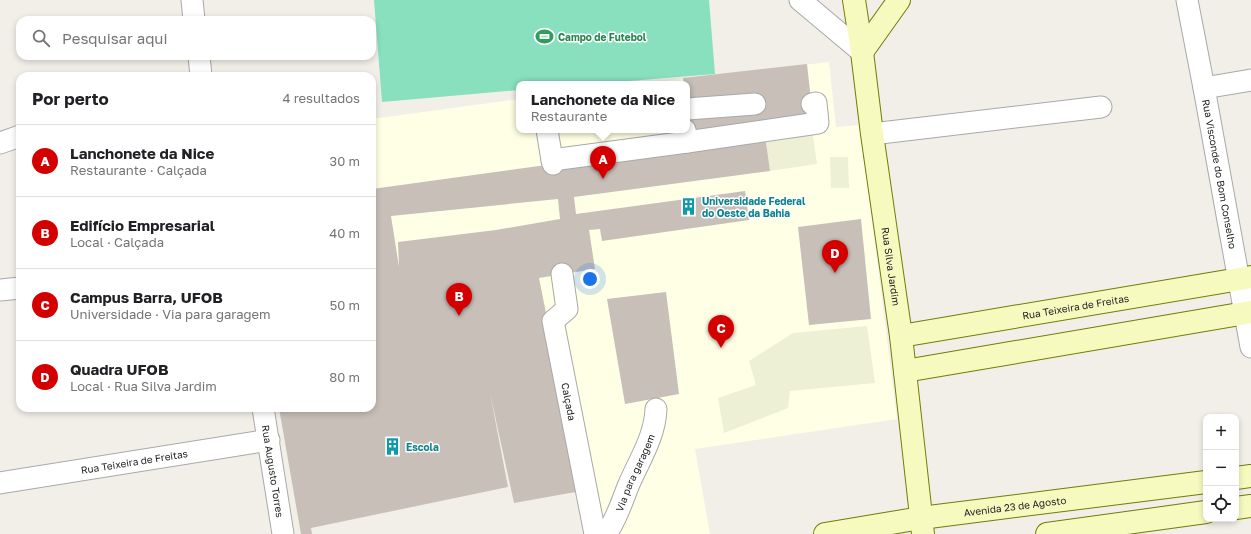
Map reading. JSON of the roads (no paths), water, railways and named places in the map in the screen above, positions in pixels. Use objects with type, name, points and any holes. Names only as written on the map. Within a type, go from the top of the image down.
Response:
[{"type":"street","points":[[192,0],[194,16]]},
{"type":"street","points":[[800,0],[862,52],[899,0]]},
{"type":"street","name":"Rua Visconde do Bom Conselho","points":[[1187,0],[1204,88],[1245,278],[1251,347]]},
{"type":"street","name":"Rua Silva Jardim","points":[[858,1],[862,52],[872,134],[901,336],[922,526]]},
{"type":"street","points":[[199,60],[201,72]]},
{"type":"street","points":[[1204,88],[1251,80]]},
{"type":"street","points":[[548,133],[553,162],[686,136],[818,123],[816,103],[812,104]]},
{"type":"street","points":[[872,134],[1101,107]]},
{"type":"street","points":[[0,143],[16,137]]},
{"type":"street","name":"Calçada","points":[[562,274],[567,309],[554,321],[595,534]]},
{"type":"street","name":"Rua Teixeira de Freitas","points":[[901,336],[1245,278]]},
{"type":"street","points":[[0,290],[16,288]]},
{"type":"street","points":[[905,371],[1248,313]]},
{"type":"street","name":"Via para garagem","points":[[606,534],[614,521],[635,471],[646,451],[656,422],[656,409]]},
{"type":"street","name":"Rua Augusto Torres","points":[[264,412],[284,534]]},
{"type":"street","name":"Rua Teixeira de Freitas","points":[[0,483],[269,440]]},
{"type":"street","points":[[1239,478],[1251,476]]},
{"type":"street","name":"Avenida 23 de Agosto","points":[[825,534],[922,526],[1203,482]]},
{"type":"street","points":[[1239,508],[1251,506]]},
{"type":"street","points":[[1047,534],[1203,512]]},
{"type":"place","name":"Campo de Futebol","points":[[545,37]]},
{"type":"place","name":"Lanchonete da Nice","points":[[603,179]]},
{"type":"place","name":"Universidade Federal do Oeste da Bahia","points":[[689,207]]},
{"type":"place","name":"Quadra UFOB","points":[[835,273]]},
{"type":"place","name":"Edifício Empresarial","points":[[459,316]]},
{"type":"place","name":"Campus Barra, UFOB","points":[[721,348]]},
{"type":"place","name":"Escola","points":[[393,447]]}]
